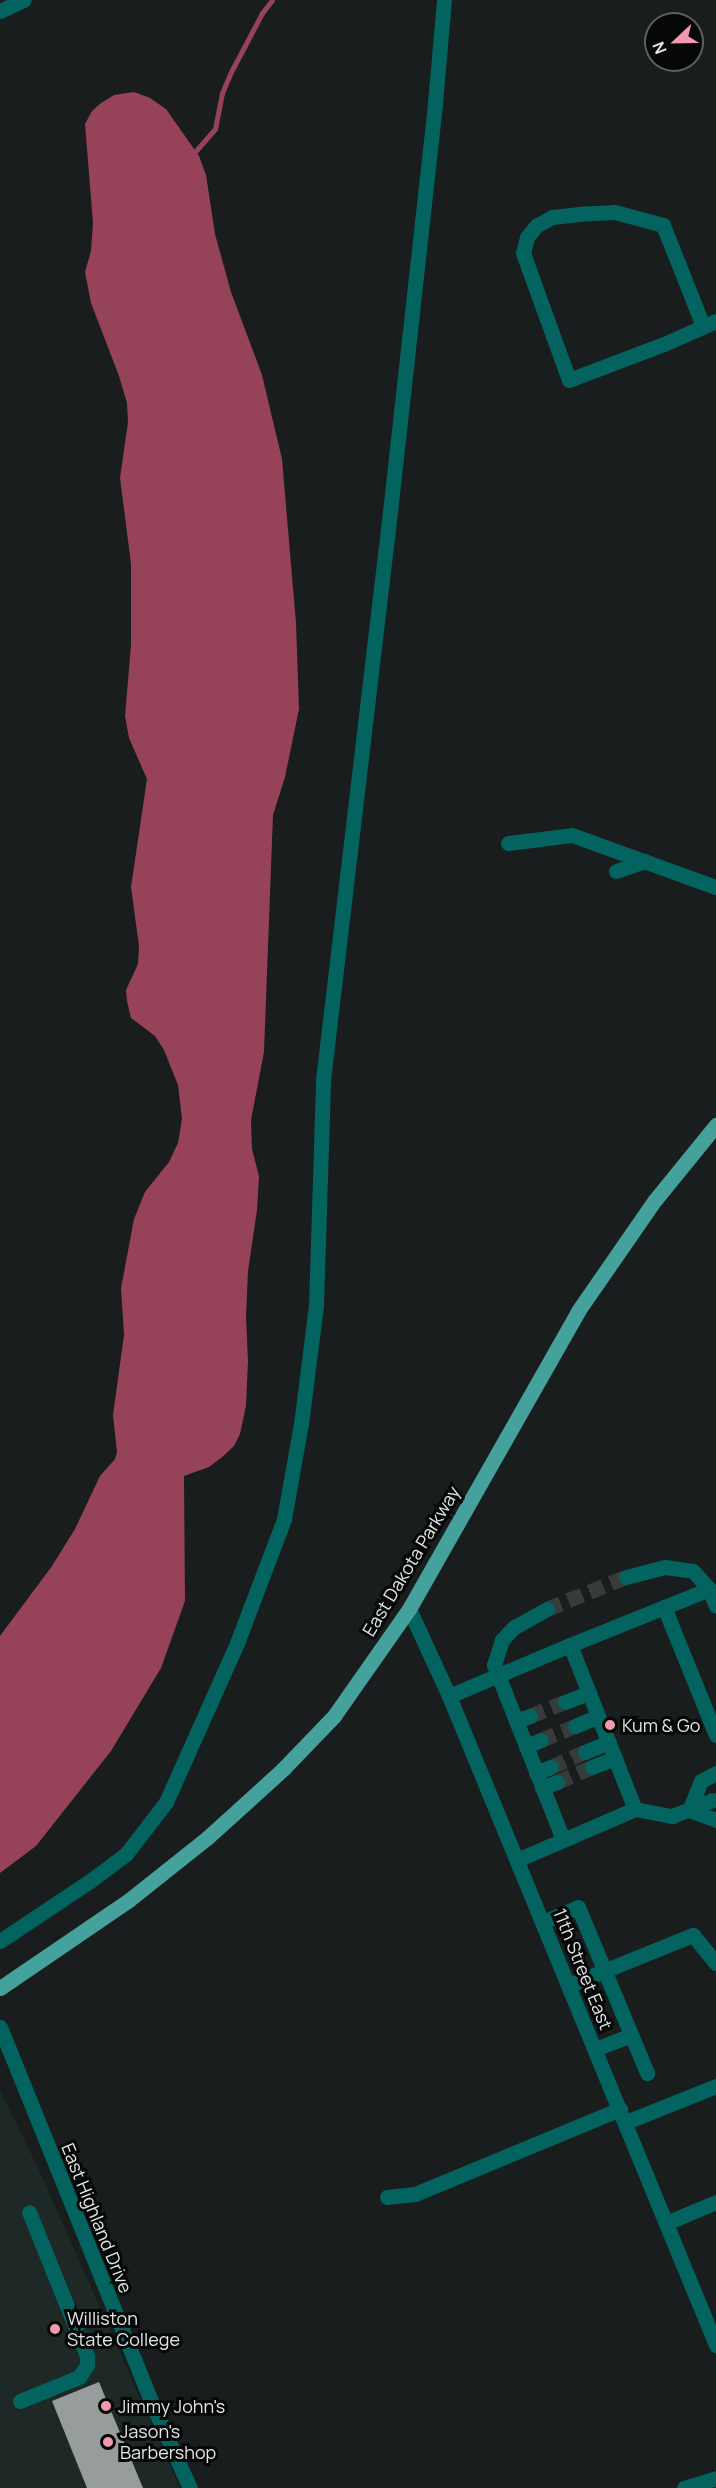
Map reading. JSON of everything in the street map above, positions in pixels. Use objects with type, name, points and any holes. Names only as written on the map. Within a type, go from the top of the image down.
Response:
[{"type":"main road","name":"East Dakota Parkway","points":[[0,1988],[129,1900],[207,1838],[283,1769],[334,1716],[409,1609],[578,1311],[655,1200],[716,1125]]},
{"type":"street","points":[[0,11],[24,0]]},
{"type":"street","points":[[0,1941],[126,1854],[166,1802],[237,1643],[284,1518],[301,1424],[316,1306],[323,1080],[390,512],[434,114],[444,0]]},
{"type":"street","points":[[615,212],[663,225],[710,324],[569,380],[523,253],[527,237],[536,226],[552,217],[580,213],[615,212]]},
{"type":"street","points":[[508,843],[572,835],[716,887]]},
{"type":"street","points":[[615,871],[645,861]]},
{"type":"street","points":[[626,1577],[666,1567],[693,1571],[709,1589],[716,1606]]},
{"type":"street","points":[[449,1696],[709,1589]]},
{"type":"street","points":[[664,1607],[716,1735]]},
{"type":"street","name":"11th Street East","points":[[409,1609],[449,1696],[666,2223],[712,2323],[716,2345]]},
{"type":"street","points":[[547,1609],[514,1627],[502,1640],[494,1665],[523,1719],[526,1746],[563,1839]]},
{"type":"street","points":[[570,1646],[635,1809]]},
{"type":"street","points":[[565,1702],[589,1693]]},
{"type":"street","points":[[575,1726],[598,1716]]},
{"type":"street","points":[[526,1746],[541,1740]]},
{"type":"street","points":[[585,1752],[609,1742]]},
{"type":"street","points":[[592,1767],[615,1758]]},
{"type":"street","points":[[536,1773],[551,1767]]},
{"type":"street","points":[[689,1810],[701,1781],[716,1773]]},
{"type":"street","points":[[542,1788],[557,1782]]},
{"type":"street","points":[[517,1860],[635,1809],[672,1816],[712,1800]]},
{"type":"street","points":[[689,1810],[716,1820]]},
{"type":"street","points":[[543,1922],[578,1907],[647,2073]]},
{"type":"street","points":[[569,1985],[693,1935],[715,1959]]},
{"type":"street","name":"East Highland Drive","points":[[0,2027],[152,2404],[190,2488]]},
{"type":"street","points":[[595,2049],[631,2035]]},
{"type":"street","points":[[387,2197],[416,2194],[623,2116],[716,2086]]},
{"type":"street","points":[[666,2223],[716,2202]]},
{"type":"street","points":[[20,2401],[80,2377],[87,2365],[87,2356],[29,2212]]},
{"type":"street","points":[[684,2488],[716,2478]]},
{"type":"shaded area","points":[[134,92],[150,98],[166,109],[199,156],[206,175],[215,234],[231,292],[262,375],[282,459],[296,623],[299,709],[285,777],[273,815],[264,1052],[251,1120],[252,1149],[259,1176],[257,1210],[248,1271],[246,1406],[240,1434],[234,1446],[209,1467],[184,1476],[185,1601],[161,1668],[111,1751],[36,1846],[0,1873],[0,1636],[52,1566],[75,1529],[100,1476],[115,1459],[117,1452],[113,1415],[124,1335],[121,1288],[134,1219],[145,1192],[169,1162],[178,1143],[182,1119],[178,1085],[164,1050],[155,1036],[131,1018],[127,1001],[126,990],[138,964],[139,946],[131,887],[147,779],[129,738],[125,716],[131,645],[131,564],[120,478],[128,422],[127,403],[91,303],[85,272],[91,251],[93,223],[85,124],[92,111],[101,103],[114,95]]},
{"type":"shaded area","name":"Williston State College","points":[[0,2090],[39,2170],[180,2488],[0,2488]]},
{"type":"building","points":[[99,2382],[143,2488],[87,2488],[52,2401]]},
{"type":"waterway","points":[[193,154],[215,129],[222,93],[232,70],[262,13],[272,0]]},
{"type":"tunnel","points":[[547,1609],[626,1577]]},
{"type":"tunnel","points":[[530,1716],[565,1702]]},
{"type":"tunnel","points":[[541,1740],[575,1726]]},
{"type":"tunnel","points":[[551,1767],[585,1752]]},
{"type":"tunnel","points":[[557,1782],[592,1767]]},
{"type":"place","name":"Kum & Go","points":[[610,1725]]},
{"type":"place","name":"Williston State College","points":[[55,2329]]},
{"type":"place","name":"Jimmy John's","points":[[106,2406]]},
{"type":"place","name":"Jason's Barbershop","points":[[108,2442]]}]
